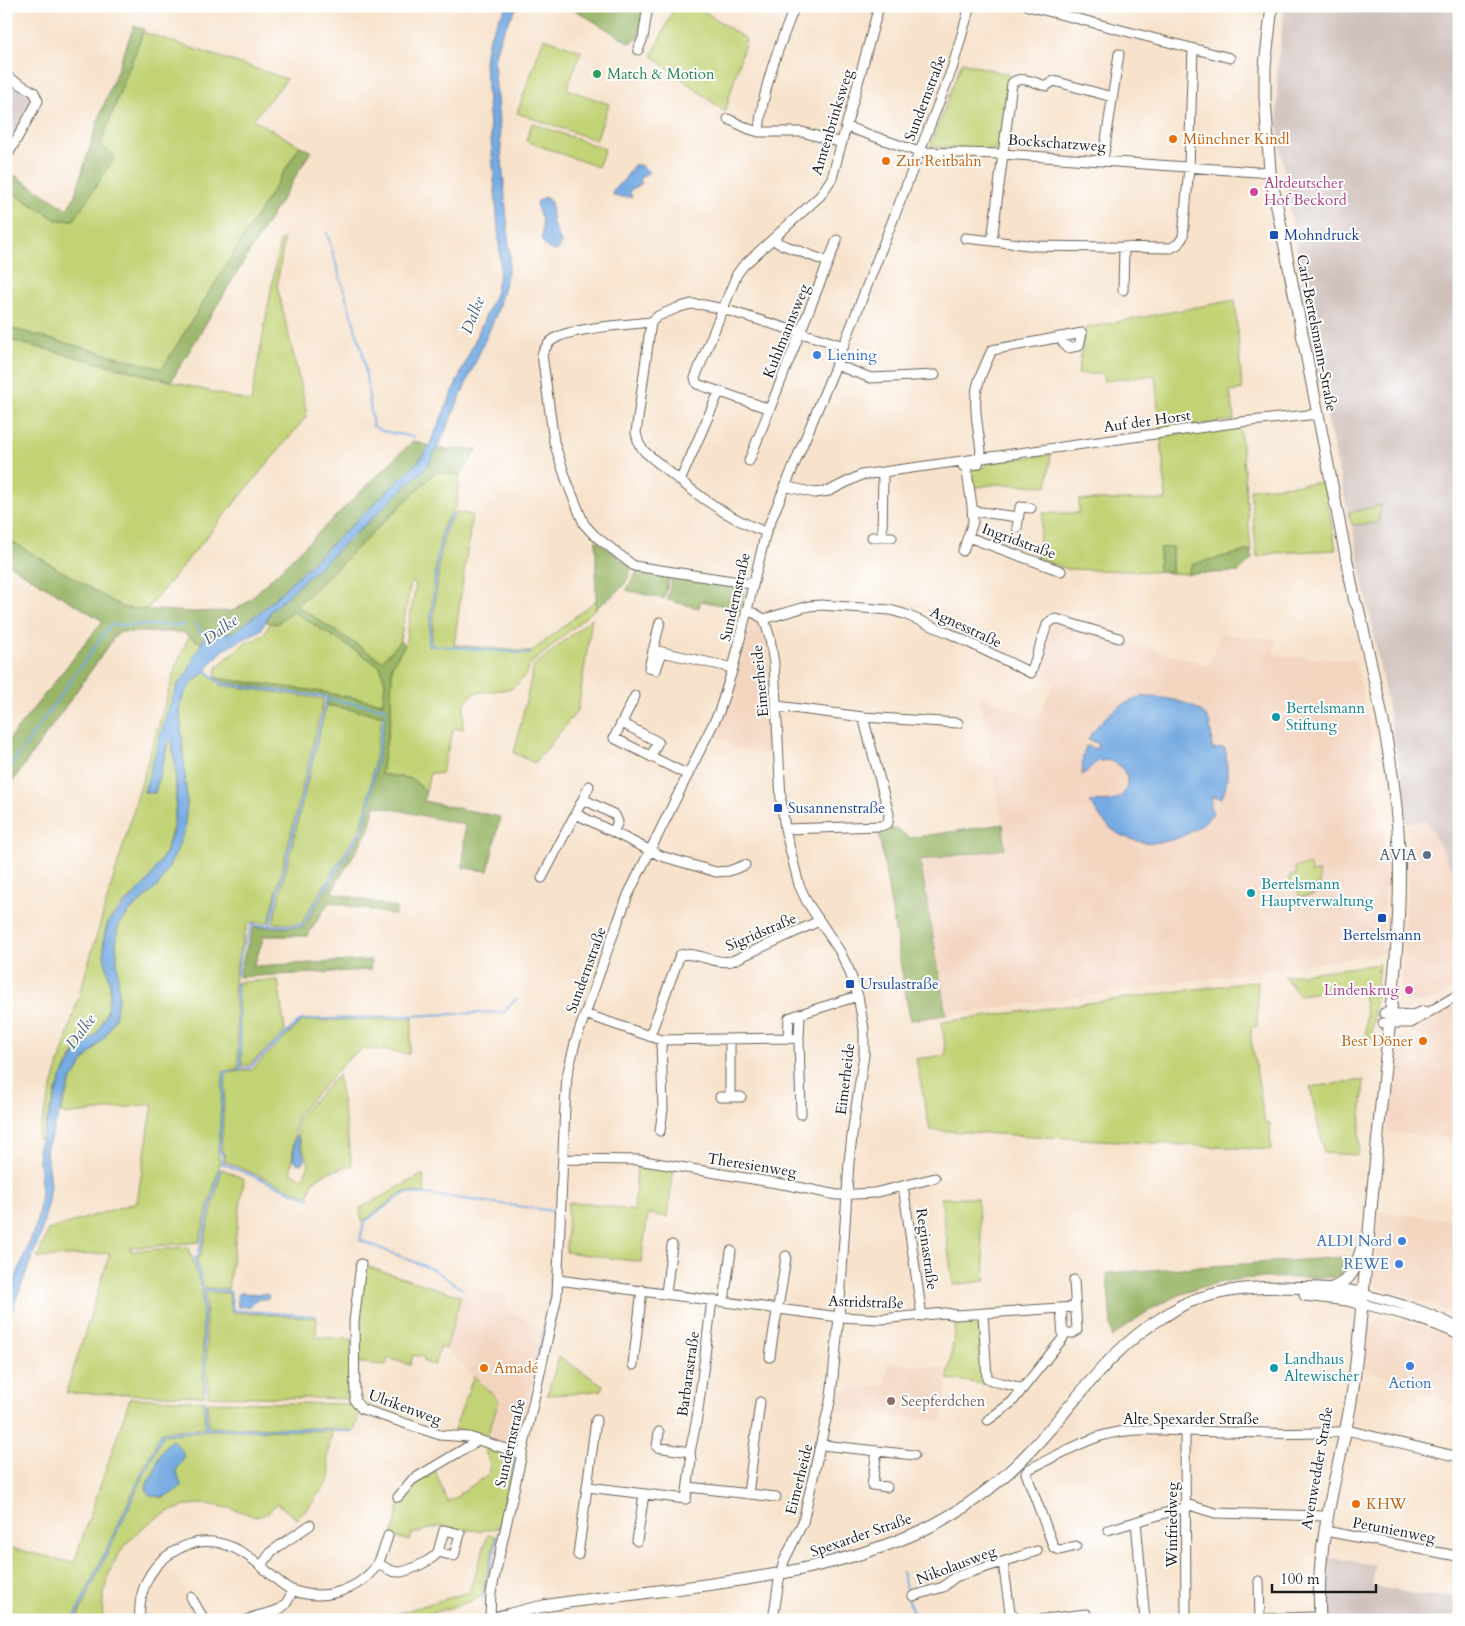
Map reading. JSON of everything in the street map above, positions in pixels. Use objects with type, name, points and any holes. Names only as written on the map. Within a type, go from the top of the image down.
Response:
[{"type":"main road","name":"Carl-Bertelsmann-Straße","points":[[1272,6],[1265,66],[1265,98],[1270,171],[1356,603],[1354,608],[1378,722],[1390,810],[1392,915],[1387,1018]]},
{"type":"main road","name":"Avenwedder Straße","points":[[1359,1298],[1361,1250],[1387,1018]]},
{"type":"main road","name":"Avenwedder Straße","points":[[1316,1619],[1325,1532],[1343,1432],[1347,1382],[1359,1298],[1387,1018]]},
{"type":"main road","points":[[1332,1288],[1350,1276],[1361,1250]]},
{"type":"main road","name":"Spexarder Straße","points":[[488,1619],[545,1606],[743,1580],[781,1573],[848,1558],[896,1541],[938,1522],[989,1488],[1030,1451],[1120,1348],[1151,1323],[1186,1303],[1238,1289],[1271,1287],[1332,1288],[1359,1298]]},
{"type":"main road","name":"Spexarder Straße","points":[[1165,1316],[1218,1299],[1256,1294],[1359,1298]]},
{"type":"main road","name":"Avenwedder Straße","points":[[1316,1619],[1317,1564],[1323,1516],[1343,1432]]},
{"type":"street","points":[[638,50],[648,6]]},
{"type":"street","points":[[759,132],[760,113],[771,72],[795,6]]},
{"type":"street","name":"Amtenbrinksweg","points":[[719,392],[697,384],[695,378],[737,274],[799,217],[827,187],[835,168],[847,127],[879,6]]},
{"type":"street","name":"Sundernstraße","points":[[488,1619],[491,1594],[554,1313],[558,1280],[567,1076],[575,1043],[628,895],[719,712],[733,668],[766,532],[844,346],[952,69],[970,6]]},
{"type":"street","points":[[1028,6],[1230,58]]},
{"type":"street","points":[[965,238],[1036,246],[1171,248],[1181,241],[1183,237],[1189,167],[1193,49]]},
{"type":"street","points":[[1103,160],[1119,54]]},
{"type":"street","points":[[6,76],[34,92],[38,101],[6,158]]},
{"type":"street","points":[[992,241],[1012,84],[1016,80],[1022,79],[1046,86],[1054,81],[1112,97]]},
{"type":"street","points":[[728,119],[759,132],[802,132],[842,144]]},
{"type":"street","name":"Bockschatzweg","points":[[847,127],[919,152],[1002,154],[1257,172],[1270,171]]},
{"type":"street","points":[[774,239],[778,243],[828,262]]},
{"type":"street","name":"Kuhlmannsweg","points":[[749,461],[837,240]]},
{"type":"street","points":[[1123,290],[1124,247]]},
{"type":"street","points":[[752,584],[634,566],[594,535],[584,524],[566,482],[554,442],[542,354],[555,338],[580,330],[651,322],[658,316],[691,304],[723,309],[844,346]]},
{"type":"street","points":[[651,322],[636,433],[639,444],[645,452],[680,481],[746,524],[766,532]]},
{"type":"street","points":[[980,457],[976,394],[992,350],[1059,337]]},
{"type":"street","points":[[836,365],[871,378],[935,375]]},
{"type":"street","points":[[680,481],[719,392],[770,409]]},
{"type":"street","name":"Auf der Horst","points":[[784,486],[815,493],[828,491],[862,475],[1241,422],[1318,414]]},
{"type":"street","name":"Auf der Horst","points":[[918,467],[930,470],[978,464],[980,457]]},
{"type":"street","name":"Ingridstraße","points":[[963,551],[973,522],[966,465]]},
{"type":"street","points":[[882,537],[883,472]]},
{"type":"street","name":"Ingridstraße","points":[[1017,528],[1020,507],[1031,508]]},
{"type":"street","name":"Ingridstraße","points":[[972,511],[1018,517]]},
{"type":"street","points":[[872,537],[892,537]]},
{"type":"street","name":"Ingridstraße","points":[[968,537],[1060,571]]},
{"type":"street","name":"Agnesstraße","points":[[764,619],[809,606],[821,605],[890,610],[949,633],[1030,672],[1047,625],[1052,620],[1056,619],[1118,638]]},
{"type":"street","points":[[746,611],[764,619]]},
{"type":"street","name":"Eimerheide","points":[[764,619],[772,650],[781,800],[785,829],[799,885],[806,902],[839,950],[850,970],[858,996],[864,1029],[864,1055],[853,1128],[847,1195],[832,1397],[803,1522],[799,1534],[786,1555],[781,1573],[773,1620]]},
{"type":"street","points":[[660,622],[658,652],[733,668]]},
{"type":"street","points":[[635,696],[614,738],[688,775]]},
{"type":"street","points":[[776,706],[863,718],[958,723]]},
{"type":"street","points":[[785,829],[881,826],[888,823],[889,814],[863,718]]},
{"type":"street","points":[[622,723],[658,742],[651,756]]},
{"type":"street","points":[[542,878],[589,786]]},
{"type":"street","points":[[583,800],[616,815],[618,822],[614,832]]},
{"type":"street","points":[[576,814],[661,856],[716,872],[728,871],[745,865]]},
{"type":"street","name":"Sigridstraße","points":[[650,1035],[680,955],[687,953],[717,962],[732,961],[819,921]]},
{"type":"street","points":[[1387,1018],[1411,1022],[1459,994]]},
{"type":"street","points":[[788,1038],[789,1018],[858,996]]},
{"type":"street","points":[[585,1014],[661,1040],[799,1039]]},
{"type":"street","points":[[800,1014],[801,1114]]},
{"type":"street","points":[[730,1039],[730,1097]]},
{"type":"street","points":[[660,1131],[663,1109],[661,1040]]},
{"type":"street","points":[[720,1097],[741,1097]]},
{"type":"street","name":"Theresienweg","points":[[562,1159],[638,1160],[788,1184],[837,1195],[874,1193],[935,1178]]},
{"type":"street","name":"Reginastraße","points":[[903,1186],[922,1316]]},
{"type":"street","points":[[666,1294],[672,1245]]},
{"type":"street","points":[[724,1301],[731,1251]]},
{"type":"street","points":[[770,1357],[774,1318],[778,1309],[786,1256]]},
{"type":"street","name":"Ulrikenweg","points":[[361,1264],[354,1322],[356,1401],[362,1409],[440,1435],[469,1437],[522,1454]]},
{"type":"street","name":"Astridstraße","points":[[558,1280],[839,1317],[881,1319],[945,1313],[956,1315],[1076,1307]]},
{"type":"street","points":[[1063,1333],[1074,1333],[1077,1330],[1074,1280]]},
{"type":"street","points":[[633,1365],[642,1290]]},
{"type":"street","points":[[1359,1298],[1408,1306],[1443,1319],[1459,1328]]},
{"type":"street","points":[[1359,1298],[1459,1335]]},
{"type":"street","name":"Barbarastraße","points":[[644,1494],[686,1499],[691,1461],[690,1452],[712,1300]]},
{"type":"street","points":[[988,1420],[1012,1402],[1063,1338],[1061,1308]]},
{"type":"street","points":[[983,1313],[987,1378],[992,1381],[1012,1384],[1022,1389]]},
{"type":"street","points":[[748,1494],[760,1402]]},
{"type":"street","points":[[578,1555],[596,1420]]},
{"type":"street","name":"Alte Spexarder Straße","points":[[1076,1546],[1060,1550],[1054,1548],[1026,1473],[1072,1448],[1102,1436],[1149,1430],[1351,1431],[1459,1457]]},
{"type":"street","name":"Winfriedweg","points":[[1184,1431],[1186,1620]]},
{"type":"street","name":"Barbarastraße","points":[[659,1432],[657,1447],[690,1452]]},
{"type":"street","points":[[398,1497],[412,1480],[476,1440]]},
{"type":"street","points":[[822,1444],[914,1455]]},
{"type":"street","points":[[877,1451],[872,1485],[887,1487]]},
{"type":"street","points":[[588,1487],[644,1494],[637,1541]]},
{"type":"street","points":[[688,1487],[776,1497]]},
{"type":"street","points":[[1108,1530],[1186,1507],[1215,1513],[1323,1516]]},
{"type":"street","points":[[1136,1522],[1145,1620]]},
{"type":"street","points":[[261,1566],[272,1551],[310,1525]]},
{"type":"street","name":"Petunienweg","points":[[1325,1532],[1457,1556]]},
{"type":"street","points":[[140,1620],[140,1599],[144,1585],[159,1563],[178,1548],[199,1542],[220,1542],[242,1551],[275,1579],[292,1590],[319,1595],[341,1592],[360,1583],[378,1563],[388,1536]]},
{"type":"street","name":"Nikolausweg","points":[[913,1596],[943,1587],[956,1577],[1037,1551]]},
{"type":"street","points":[[378,1563],[392,1571],[400,1572],[434,1558],[438,1552]]},
{"type":"street","points":[[1003,1562],[1010,1612],[1019,1620]]},
{"type":"street","points":[[1258,1581],[1260,1620],[1316,1619]]},
{"type":"street","points":[[247,1620],[282,1609],[290,1601],[292,1590]]},
{"type":"street","points":[[191,1597],[204,1620]]},
{"type":"street","points":[[1038,1620],[1086,1614]]},
{"type":"shaded area","points":[[1285,6],[1459,6],[1459,882],[1426,820],[1406,823],[1403,784],[1352,525],[1378,523],[1381,506],[1348,513],[1320,386],[1286,187],[1278,129],[1277,67]]},
{"type":"shaded area","points":[[6,79],[32,95],[34,101],[11,142],[6,140]]},
{"type":"shaded area","points":[[753,621],[760,624],[765,638],[769,665],[774,755],[732,749],[733,744],[715,736],[733,693],[750,623]]},
{"type":"shaded area","points":[[1057,622],[1208,665],[1221,634],[1275,639],[1275,656],[1355,660],[1371,730],[1371,747],[1380,824],[1383,830],[1387,885],[1382,914],[1380,915],[1384,932],[1383,954],[946,1015],[920,860],[1004,849],[1003,824],[979,696],[1037,718],[1055,682],[1036,672],[1054,624]]},
{"type":"shaded area","points":[[1426,819],[1459,882],[1459,985],[1441,996],[1424,1003],[1414,1003],[1402,998],[1400,994],[1407,884],[1406,823]]},
{"type":"shaded area","points":[[1459,1002],[1459,1140],[1387,1132],[1397,1040]]},
{"type":"shaded area","points":[[1380,1212],[1459,1221],[1459,1319],[1428,1302],[1382,1289],[1375,1283]]},
{"type":"shaded area","points":[[465,1285],[508,1296],[507,1309],[543,1331],[517,1450],[486,1439],[499,1401],[446,1349]]},
{"type":"shaded area","points":[[1384,1318],[1420,1325],[1459,1343],[1459,1407],[1364,1368],[1370,1326]]},
{"type":"shaded area","name":"Seepferdchen","points":[[888,1362],[949,1369],[942,1422],[836,1411],[839,1391],[885,1385]]},
{"type":"shaded area","points":[[1327,1557],[1376,1565],[1372,1586],[1422,1595],[1456,1596],[1459,1557],[1459,1620],[1324,1620]]},
{"type":"green space","points":[[568,6],[644,6],[639,38],[630,43]]},
{"type":"green space","points":[[675,6],[696,6],[746,39],[725,112],[652,56]]},
{"type":"green space","points":[[134,26],[144,29],[100,145],[115,157],[74,220],[57,220],[8,190],[6,192],[6,170],[67,209],[74,198],[101,112]]},
{"type":"green space","points":[[143,32],[287,79],[253,119],[300,146],[162,369],[6,327],[6,192],[8,190],[57,220],[114,157],[100,145]]},
{"type":"green space","points":[[544,38],[581,51],[567,89],[609,104],[596,140],[517,113]]},
{"type":"green space","points":[[962,62],[1010,75],[999,150],[930,147]]},
{"type":"green space","points":[[532,123],[605,149],[598,167],[526,141]]},
{"type":"green space","points":[[300,146],[311,151],[171,381],[6,339],[6,327],[162,369]]},
{"type":"green space","points":[[280,240],[284,240],[277,286],[306,408],[306,417],[147,609],[124,608],[6,538],[6,339],[251,402]]},
{"type":"green space","points":[[1235,300],[1242,390],[1230,392],[1234,420],[1160,430],[1155,375],[1104,381],[1102,374],[1078,374],[1085,328]]},
{"type":"green space","points":[[1234,426],[1239,429],[1241,435],[1251,550],[1193,564],[1187,574],[1172,573],[1172,547],[1160,548],[1158,572],[1067,569],[1037,558],[1043,513],[1079,513],[1079,500],[1166,500],[1161,436]]},
{"type":"green space","points":[[413,441],[429,446],[418,462],[261,611],[235,631],[208,638],[201,643],[182,632],[118,632],[6,791],[6,743],[103,621],[6,563],[6,538],[124,608],[193,612],[232,611],[245,604]]},
{"type":"green space","points":[[437,449],[478,449],[460,475],[436,472],[297,606],[382,661],[400,641],[405,645],[392,665],[391,715],[381,774],[412,779],[426,791],[424,801],[500,817],[488,871],[463,868],[465,825],[375,805],[368,831],[331,892],[397,908],[395,915],[329,902],[307,936],[264,936],[254,966],[371,960],[370,970],[239,977],[244,955],[254,927],[303,927],[363,830],[385,716],[326,705],[328,697],[221,682],[216,678],[316,691],[383,703],[385,682],[380,666],[292,611],[277,624],[266,622],[270,612],[428,465]]},
{"type":"green space","points":[[1051,454],[1047,486],[996,484],[973,488],[971,473],[974,468],[987,466],[987,463]]},
{"type":"green space","points":[[436,472],[460,475],[456,506],[443,526],[441,536],[436,564],[428,646],[431,646],[439,564],[444,537],[446,528],[456,512],[472,515],[454,645],[531,652],[596,600],[596,608],[531,664],[524,677],[512,689],[473,693],[464,704],[463,729],[454,728],[441,774],[430,773],[426,791],[412,779],[380,774],[391,715],[392,665],[405,645],[416,584],[411,582],[400,641],[382,661],[296,606]]},
{"type":"green space","points":[[1324,482],[1336,550],[1274,553],[1257,557],[1250,489]]},
{"type":"green space","points":[[1381,505],[1378,523],[1352,525],[1348,513]]},
{"type":"green space","points":[[596,540],[631,567],[630,574],[623,586],[596,608]]},
{"type":"green space","points":[[1172,547],[1172,573],[1158,572],[1160,548]]},
{"type":"green space","points":[[1251,550],[1252,559],[1239,572],[1187,574],[1192,564]]},
{"type":"green space","points":[[637,570],[670,575],[664,599],[626,590]]},
{"type":"green space","points":[[673,575],[741,586],[744,593],[740,609],[701,601],[699,608],[667,600]]},
{"type":"green space","points":[[292,610],[380,666],[385,682],[383,703],[316,691],[216,678],[218,666],[246,642],[264,634],[270,623],[277,624]]},
{"type":"green space","points":[[592,618],[578,710],[535,763],[514,753],[534,666]]},
{"type":"green space","points":[[189,636],[201,643],[188,672],[178,684],[144,792],[155,793],[169,739],[172,741],[176,777],[175,814],[172,831],[167,848],[149,880],[109,920],[104,936],[110,988],[107,1010],[97,1033],[77,1051],[69,1062],[55,1094],[41,1140],[37,1138],[176,666]]},
{"type":"green space","points":[[206,671],[219,685],[324,699],[269,922],[248,923],[239,953],[234,983],[239,1068],[223,1072],[218,1151],[220,1163],[199,1242],[131,1248],[131,1251],[188,1247],[202,1290],[204,1396],[66,1393],[110,1253],[38,1258],[48,1230],[137,1202],[153,1104],[66,1115],[60,1113],[71,1081],[84,1061],[106,1035],[115,1018],[116,941],[118,927],[128,913],[159,885],[187,804],[180,712],[183,696],[192,683]]},
{"type":"green space","points":[[326,705],[382,715],[366,810],[359,829],[301,924],[273,923]]},
{"type":"green space","points":[[1003,824],[1005,849],[920,860],[946,1015],[910,1020],[878,828],[897,829],[910,838]]},
{"type":"green space","points":[[1310,865],[1311,873],[1319,872],[1320,886],[1313,887],[1314,895],[1299,897],[1298,889],[1291,890],[1289,876],[1296,875],[1295,867]]},
{"type":"green space","points":[[1379,964],[1371,1040],[1366,1038],[1366,1013],[1362,987],[1299,995],[1284,976]]},
{"type":"green space","points":[[278,980],[285,1032],[249,1065],[242,1066],[237,982]]},
{"type":"green space","points":[[1258,981],[1257,1026],[1251,1028],[1251,1039],[1265,1123],[1270,1123],[1271,1150],[930,1130],[916,1059],[946,1055],[942,1022]]},
{"type":"green space","points":[[413,1018],[409,1054],[363,1049],[352,1055],[296,1116],[291,1173],[303,1178],[309,1164],[297,1133],[298,1117],[338,1075],[352,1165],[326,1173],[313,1181],[308,1196],[224,1161],[225,1156],[221,1149],[226,1073],[251,1070],[302,1021]]},
{"type":"green space","points":[[1364,1080],[1358,1155],[1324,1153],[1310,1087]]},
{"type":"green space","points":[[637,1163],[674,1169],[667,1217],[648,1214],[641,1262],[566,1252],[568,1203],[590,1203],[634,1211]]},
{"type":"green space","points":[[222,1169],[244,1179],[228,1289],[204,1288],[196,1259],[200,1257]]},
{"type":"green space","points":[[423,1174],[425,1193],[404,1192],[362,1222],[360,1208]]},
{"type":"green space","points":[[941,1198],[977,1198],[986,1281],[953,1285]]},
{"type":"green space","points":[[1347,1257],[1344,1269],[1336,1277],[1255,1278],[1235,1280],[1196,1289],[1161,1304],[1128,1325],[1112,1338],[1107,1273]]},
{"type":"green space","points":[[368,1267],[461,1296],[446,1349],[440,1347],[434,1365],[424,1362],[424,1357],[413,1355],[410,1365],[388,1358],[386,1365],[359,1363],[359,1301]]},
{"type":"green space","points":[[205,1292],[229,1293],[232,1312],[317,1318],[316,1337],[351,1339],[353,1399],[208,1396]]},
{"type":"green space","points":[[975,1319],[980,1323],[984,1384],[948,1379],[956,1321]]},
{"type":"green space","points":[[559,1357],[603,1385],[602,1390],[547,1395]]},
{"type":"green space","points":[[474,1376],[499,1401],[486,1439],[454,1429]]},
{"type":"green space","points":[[130,1398],[204,1401],[205,1427],[161,1432],[73,1620],[11,1620],[6,1592],[6,1547],[74,1563]]},
{"type":"green space","points":[[207,1402],[354,1404],[360,1412],[354,1431],[328,1428],[209,1427]]},
{"type":"green space","points":[[209,1430],[332,1431],[327,1458],[331,1477],[297,1519],[277,1503],[269,1512],[261,1516],[254,1516],[215,1505],[196,1504],[171,1511],[153,1520],[125,1546],[114,1562],[107,1580],[103,1599],[103,1620],[76,1620],[163,1435]],"holes":[[[175,1445],[182,1455],[176,1471],[178,1475],[176,1491],[160,1498],[152,1475]]]},
{"type":"green space","points":[[483,1446],[515,1458],[498,1528],[478,1531],[464,1529],[461,1531],[442,1526],[412,1534],[410,1541],[392,1536],[399,1506],[418,1482],[435,1470],[447,1502],[459,1496],[459,1494],[487,1476],[491,1467]]},
{"type":"green space","points":[[488,1535],[496,1536],[482,1596],[411,1620],[375,1620],[469,1592]]},
{"type":"water","points":[[507,6],[518,6],[502,33],[494,63],[510,257],[508,272],[496,315],[441,441],[428,465],[270,612],[261,630],[225,649],[206,671],[192,683],[183,696],[180,712],[187,804],[184,832],[175,855],[159,885],[128,913],[118,927],[116,941],[119,996],[115,1018],[106,1035],[84,1061],[71,1081],[46,1150],[50,1185],[47,1208],[41,1233],[6,1327],[6,1304],[36,1225],[41,1184],[38,1150],[61,1078],[77,1051],[90,1041],[99,1029],[106,1014],[110,996],[110,983],[104,956],[104,938],[109,921],[149,880],[166,851],[173,830],[176,804],[176,770],[172,742],[169,739],[155,793],[144,792],[167,712],[178,684],[188,672],[195,654],[204,639],[235,631],[261,611],[418,462],[429,446],[495,294],[500,270],[500,255],[485,63],[487,46],[492,33]]},
{"type":"water","points":[[634,165],[640,165],[649,172],[639,179],[642,183],[629,191],[632,197],[617,197],[613,195],[613,190],[624,180]]},
{"type":"water","points":[[545,197],[551,202],[552,220],[561,243],[558,250],[554,251],[543,243],[542,222],[536,204]]},
{"type":"water","points":[[1143,697],[1170,699],[1190,705],[1205,715],[1209,722],[1212,749],[1225,748],[1226,786],[1222,798],[1211,798],[1210,806],[1213,813],[1203,824],[1191,832],[1164,842],[1149,843],[1135,841],[1122,835],[1106,824],[1090,802],[1107,802],[1117,799],[1123,794],[1127,780],[1125,774],[1116,763],[1101,761],[1095,763],[1082,775],[1083,756],[1086,746],[1097,749],[1098,743],[1088,740],[1099,725],[1125,703]]},
{"type":"water","points":[[297,1135],[305,1159],[301,1164],[293,1159],[295,1136]]},
{"type":"water","points":[[239,1293],[266,1294],[269,1296],[268,1299],[257,1299],[250,1306],[238,1307],[237,1296]]},
{"type":"water","points":[[172,1440],[183,1452],[183,1458],[176,1471],[181,1485],[168,1495],[152,1496],[146,1489],[148,1481],[154,1473],[159,1456]]},
{"type":"waterway","points":[[327,233],[363,354],[373,426],[382,431],[414,437]]},
{"type":"waterway","points":[[453,513],[445,526],[442,536],[437,564],[429,645],[530,654]]},
{"type":"waterway","points":[[6,773],[110,625],[184,625]]},
{"type":"waterway","name":"Dalke","points":[[195,625],[197,625],[207,640]]},
{"type":"waterway","points":[[206,670],[221,684],[327,697],[270,925]]},
{"type":"waterway","points":[[237,975],[241,953],[252,925],[301,926],[361,830],[367,811],[385,712],[384,708],[327,699]]},
{"type":"waterway","points":[[236,983],[241,1068]]},
{"type":"waterway","points":[[222,1164],[223,1156],[219,1149],[225,1072],[249,1068],[301,1020],[504,1012],[516,999]]},
{"type":"waterway","points":[[222,1163],[310,1199]]},
{"type":"waterway","points":[[205,1391],[203,1290],[194,1258],[198,1256],[220,1169]]},
{"type":"waterway","points":[[462,1289],[434,1270],[360,1240],[364,1222],[406,1193],[554,1211],[551,1295],[536,1365]]},
{"type":"waterway","points":[[204,1290],[230,1291],[233,1310],[316,1316]]},
{"type":"waterway","points":[[205,1400],[207,1429]]},
{"type":"waterway","points":[[74,1620],[162,1434],[207,1429],[326,1429],[353,1432]]},
{"type":"waterway","points":[[499,1530],[516,1457]]},
{"type":"waterway","points":[[483,1599],[498,1536]]},
{"type":"waterway","points":[[902,1572],[914,1620]]},
{"type":"place","name":"Match & Motion","points":[[597,74]]},
{"type":"place","name":"Münchner Kindl","points":[[1173,139]]},
{"type":"place","name":"Zur Reitbahn","points":[[886,161]]},
{"type":"place","name":"Altdeutscher Hof Beckord","points":[[1254,192]]},
{"type":"place","name":"Mohndruck","points":[[1274,235]]},
{"type":"place","name":"Liening","points":[[817,355]]},
{"type":"place","name":"Bertelsmann Stiftung","points":[[1276,717]]},
{"type":"place","name":"Susannenstraße","points":[[778,808]]},
{"type":"place","name":"AVIA","points":[[1427,855]]},
{"type":"place","name":"Bertelsmann Hauptverwaltung","points":[[1251,893]]},
{"type":"place","name":"Bertelsmann","points":[[1382,918]]},
{"type":"place","name":"Ursulastraße","points":[[850,984]]},
{"type":"place","name":"Lindenkrug","points":[[1409,990]]},
{"type":"place","name":"Best Döner","points":[[1423,1041]]},
{"type":"place","name":"ALDI Nord","points":[[1402,1241]]},
{"type":"place","name":"REWE","points":[[1399,1264]]},
{"type":"place","name":"Action","points":[[1410,1366]]},
{"type":"place","name":"Amadé","points":[[484,1368]]},
{"type":"place","name":"Landhaus Altewischer","points":[[1274,1368]]},
{"type":"place","name":"Seepferdchen","points":[[891,1401]]},
{"type":"place","name":"KHW","points":[[1356,1504]]}]
